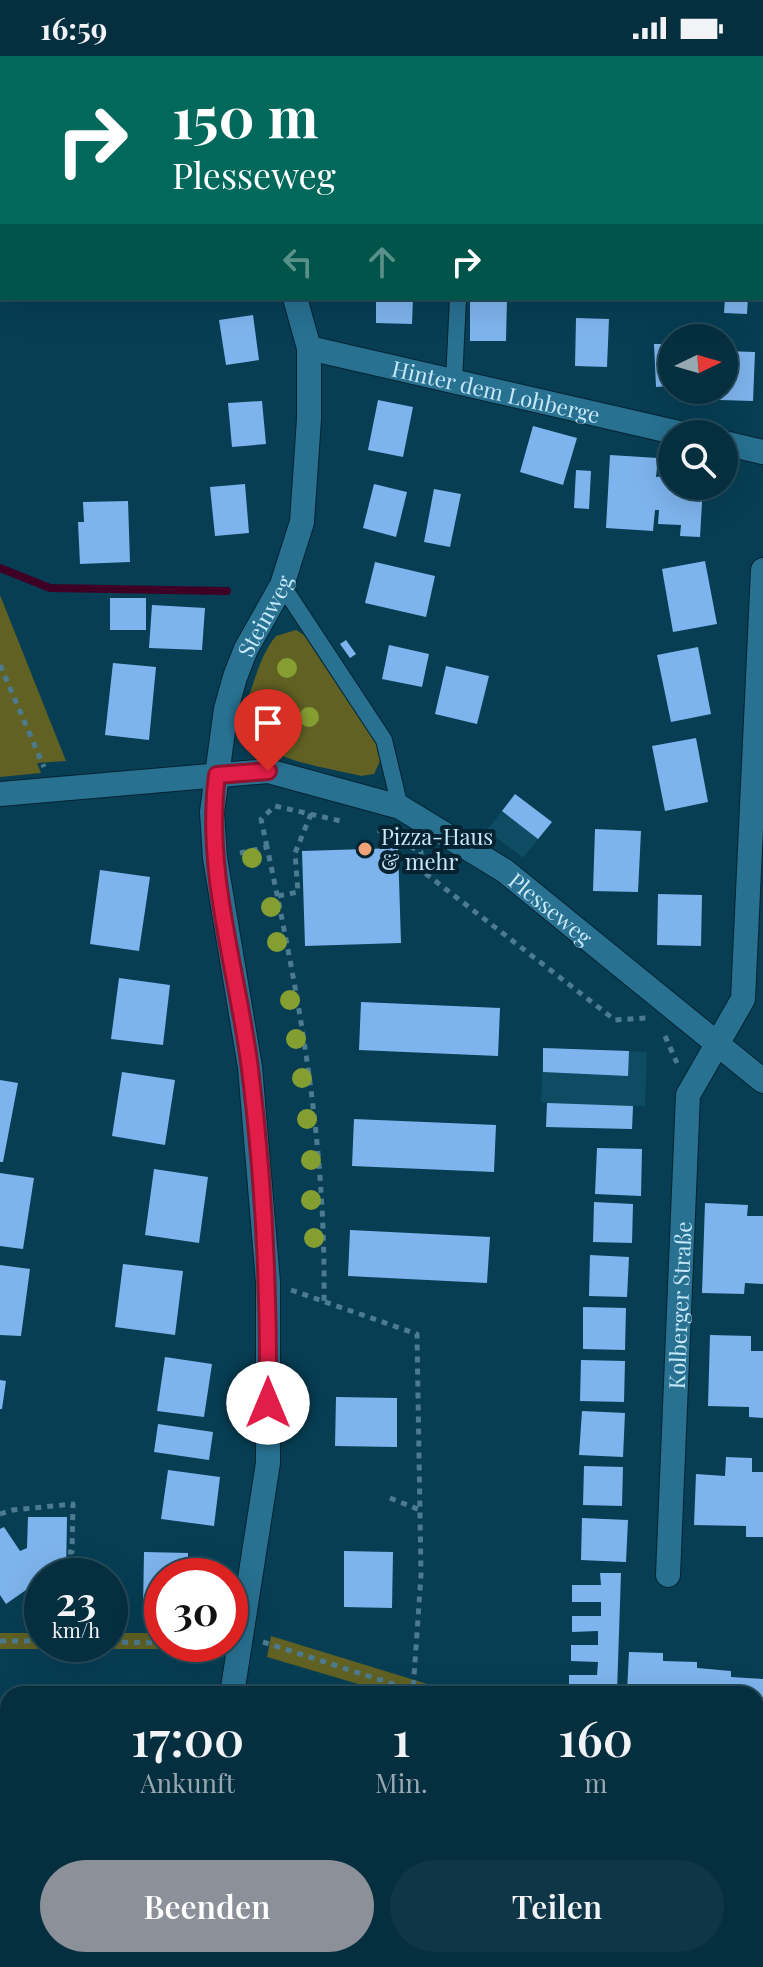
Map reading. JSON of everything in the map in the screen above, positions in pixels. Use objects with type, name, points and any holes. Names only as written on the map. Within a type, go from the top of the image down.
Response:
[{"type":"street","name":"Steinweg","points":[[248,1591],[268,1463],[268,1282],[250,1067],[215,858],[212,812],[226,709],[235,677],[246,649],[282,585],[302,522],[309,419],[309,348],[296,300]]},
{"type":"street","name":"Hinter dem Lohberge","points":[[309,348],[658,428]]},
{"type":"street","points":[[738,446],[763,452]]},
{"type":"street","name":"Kolberger Straße","points":[[668,1575],[688,1095],[743,999],[763,570]]},
{"type":"street","name":"Plesseweg","points":[[0,794],[268,771],[400,807],[505,871],[763,1081]]},
{"type":"street","name":"Steinweg","points":[[233,1686],[237,1662]]},
{"type":"lane","points":[[454,381],[458,300]]},
{"type":"lane","points":[[282,585],[384,740],[400,807]]},
{"type":"path","points":[[0,665],[53,789]]},
{"type":"path","points":[[324,1301],[321,1171],[309,1055],[261,819],[275,806],[349,822]]},
{"type":"path","points":[[278,896],[298,892],[295,853],[311,814]]},
{"type":"path","points":[[374,828],[421,852],[421,870],[615,1020],[655,1018]]},
{"type":"path","points":[[215,858],[267,847]]},
{"type":"path","points":[[660,1028],[672,1047],[688,1095]]},
{"type":"path","points":[[268,1282],[417,1334],[421,1575],[413,1686]]},
{"type":"path","points":[[390,1498],[420,1510]]},
{"type":"path","points":[[0,1514],[73,1504],[70,1558]]},
{"type":"path","points":[[0,1641],[24,1641]]},
{"type":"path","points":[[248,1642],[266,1642],[398,1686]]},
{"type":"shaded area","points":[[0,595],[66,761],[37,763],[41,773],[0,777]]},
{"type":"shaded area","points":[[296,630],[304,635],[379,748],[381,759],[374,774],[361,776],[294,760],[262,746],[251,736],[245,719],[246,710],[262,660],[276,636]]},
{"type":"shaded area","points":[[515,794],[552,822],[523,858],[487,830]]},
{"type":"shaded area","points":[[543,1048],[647,1052],[645,1106],[633,1106],[632,1129],[546,1127],[547,1103],[541,1102]]},
{"type":"shaded area","points":[[0,1633],[24,1633],[24,1649],[0,1649]]},
{"type":"shaded area","points":[[128,1633],[144,1633],[144,1649],[128,1649]]},
{"type":"shaded area","points":[[271,1636],[434,1686],[365,1686],[267,1657]]},
{"type":"building","points":[[376,300],[413,300],[412,324],[376,323]]},
{"type":"building","points":[[470,300],[507,300],[506,341],[470,341]]},
{"type":"building","points":[[725,300],[748,300],[747,314],[724,313]]},
{"type":"building","points":[[253,315],[259,360],[226,365],[219,320]]},
{"type":"building","points":[[576,318],[609,319],[607,367],[575,366]]},
{"type":"building","points":[[654,344],[658,344],[658,387]]},
{"type":"building","points":[[738,351],[755,352],[753,401],[738,401]]},
{"type":"building","points":[[378,400],[413,407],[403,457],[368,450]]},
{"type":"building","points":[[262,401],[266,444],[232,447],[228,403]]},
{"type":"building","points":[[533,426],[577,438],[563,485],[520,472]]},
{"type":"building","points":[[610,455],[658,458],[658,500],[702,500],[700,537],[680,536],[681,525],[658,524],[659,510],[655,510],[653,531],[606,528]]},
{"type":"building","points":[[576,470],[591,471],[589,509],[574,508]]},
{"type":"building","points":[[245,484],[249,533],[215,536],[210,487]]},
{"type":"building","points":[[374,484],[407,492],[396,537],[363,528]]},
{"type":"building","points":[[434,489],[461,494],[450,547],[424,542]]},
{"type":"building","points":[[128,501],[130,562],[80,564],[78,522],[84,522],[83,502]]},
{"type":"building","points":[[705,561],[717,624],[673,632],[662,569]]},
{"type":"building","points":[[375,562],[435,576],[426,617],[365,603]]},
{"type":"building","points":[[110,598],[146,598],[146,630],[110,630]]},
{"type":"building","points":[[152,605],[205,608],[202,650],[149,648]]},
{"type":"building","points":[[346,640],[356,654],[350,658],[340,644]]},
{"type":"building","points":[[389,645],[429,654],[422,687],[382,679]]},
{"type":"building","points":[[698,647],[711,714],[671,722],[657,655]]},
{"type":"building","points":[[113,663],[156,667],[149,740],[105,735]]},
{"type":"building","points":[[446,666],[489,676],[477,724],[435,714]]},
{"type":"building","points":[[696,738],[708,802],[665,811],[652,746]]},
{"type":"building","points":[[515,794],[552,822],[538,839],[502,811]]},
{"type":"building","points":[[595,829],[641,831],[638,892],[593,891]]},
{"type":"building","points":[[398,848],[401,943],[305,946],[302,851]]},
{"type":"building","points":[[100,870],[150,877],[139,951],[90,944]]},
{"type":"building","points":[[658,894],[702,895],[701,946],[657,945]]},
{"type":"building","points":[[119,978],[170,985],[163,1045],[111,1039]]},
{"type":"building","points":[[361,1002],[500,1008],[498,1056],[359,1050]]},
{"type":"building","points":[[543,1048],[629,1051],[628,1076],[543,1072]]},
{"type":"building","points":[[122,1072],[175,1080],[165,1145],[112,1136]]},
{"type":"building","points":[[0,1080],[18,1083],[3,1162],[0,1162]]},
{"type":"building","points":[[547,1103],[633,1106],[632,1129],[546,1127]]},
{"type":"building","points":[[354,1119],[496,1125],[494,1172],[352,1166]]},
{"type":"building","points":[[597,1148],[642,1149],[641,1196],[595,1194]]},
{"type":"building","points":[[154,1169],[208,1177],[199,1243],[145,1235]]},
{"type":"building","points":[[0,1173],[34,1178],[23,1249],[0,1246]]},
{"type":"building","points":[[594,1202],[633,1204],[632,1243],[593,1242]]},
{"type":"building","points":[[705,1203],[748,1205],[747,1216],[763,1216],[763,1284],[745,1283],[744,1294],[702,1293]]},
{"type":"building","points":[[350,1230],[490,1237],[487,1283],[348,1276]]},
{"type":"building","points":[[590,1255],[629,1257],[627,1297],[589,1296]]},
{"type":"building","points":[[123,1264],[183,1271],[175,1335],[115,1327]]},
{"type":"building","points":[[0,1265],[30,1269],[21,1336],[0,1335]]},
{"type":"building","points":[[583,1307],[626,1308],[625,1350],[583,1349]]},
{"type":"building","points":[[710,1335],[751,1336],[751,1351],[763,1351],[763,1418],[749,1417],[749,1407],[708,1406]]},
{"type":"building","points":[[165,1357],[212,1364],[204,1417],[157,1411]]},
{"type":"building","points":[[581,1360],[625,1361],[624,1402],[580,1401]]},
{"type":"building","points":[[0,1380],[6,1381],[2,1409],[0,1409]]},
{"type":"building","points":[[336,1397],[397,1398],[397,1447],[335,1446]]},
{"type":"building","points":[[582,1411],[625,1413],[623,1457],[579,1455]]},
{"type":"building","points":[[158,1424],[213,1432],[209,1460],[154,1452]]},
{"type":"building","points":[[726,1457],[752,1458],[752,1472],[763,1472],[763,1537],[746,1537],[746,1526],[694,1525],[696,1474],[725,1476]]},
{"type":"building","points":[[584,1466],[623,1467],[622,1506],[583,1505]]},
{"type":"building","points":[[168,1470],[220,1477],[214,1526],[161,1519]]},
{"type":"building","points":[[28,1517],[67,1517],[66,1558],[24,1558],[24,1591],[6,1604],[0,1595],[0,1529],[4,1527],[20,1551],[27,1548]]},
{"type":"building","points":[[582,1518],[628,1520],[626,1562],[581,1560]]},
{"type":"building","points":[[344,1551],[393,1552],[392,1608],[344,1607]]},
{"type":"building","points":[[144,1552],[188,1553],[188,1558],[144,1558],[143,1608]]},
{"type":"building","points":[[600,1573],[621,1573],[617,1686],[569,1686],[569,1675],[597,1675],[598,1662],[571,1661],[571,1645],[598,1645],[598,1631],[572,1632],[572,1616],[601,1616],[601,1602],[572,1602],[572,1585],[601,1585]]},
{"type":"building","points":[[629,1652],[663,1653],[663,1661],[697,1662],[697,1668],[731,1671],[731,1677],[763,1679],[763,1686],[627,1686]]},
{"type":"waterway","points":[[0,568],[50,588],[227,591]]},
{"type":"place","name":"Pizza-Haus & mehr","points":[[365,849]]},
{"type":"route","points":[[268,771],[217,775],[212,812],[215,858],[250,1067],[262,1181],[268,1282],[268,1403]]}]
